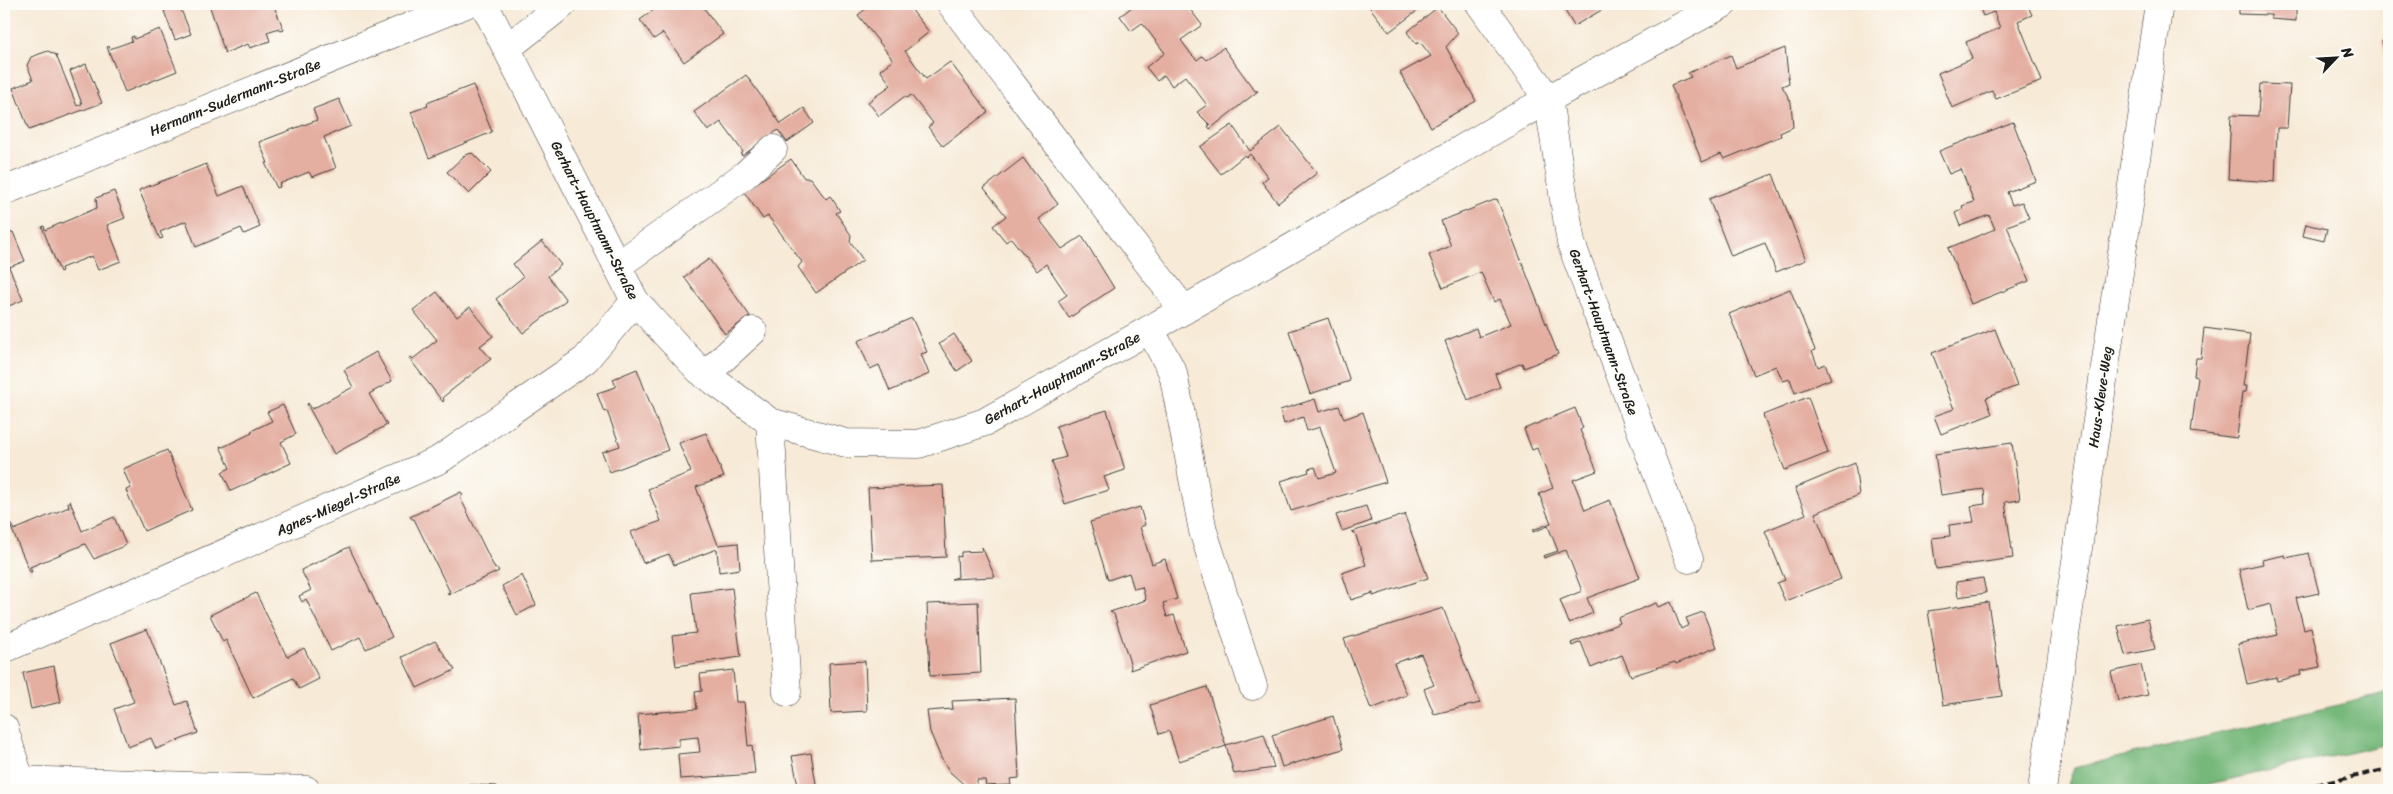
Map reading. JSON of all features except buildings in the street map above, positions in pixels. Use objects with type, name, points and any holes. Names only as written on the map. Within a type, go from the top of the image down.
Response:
[{"type":"street","name":"Hermann-Sudermann-Straße","points":[[4,191],[466,4]]},
{"type":"street","name":"Gerhart-Hauptmann-Straße","points":[[484,4],[635,301],[705,374],[770,422],[846,443],[919,444],[985,422],[1184,310],[1548,99],[1723,4]]},
{"type":"street","points":[[507,48],[563,4]]},
{"type":"street","points":[[951,4],[1184,310]]},
{"type":"street","points":[[1480,4],[1548,99]]},
{"type":"street","name":"Haus-Kleve-Weg","points":[[2042,790],[2159,4]]},
{"type":"street","name":"Gerhart-Hauptmann-Straße","points":[[1548,99],[1570,243],[1688,559]]},
{"type":"street","points":[[617,266],[745,175],[773,149]]},
{"type":"street","name":"Agnes-Miegel-Straße","points":[[4,649],[439,460],[585,360],[635,301]]},
{"type":"street","name":"Gerhart-Hauptmann-Straße","points":[[1150,329],[1172,372],[1203,531],[1253,686]]},
{"type":"street","points":[[705,374],[753,331]]},
{"type":"street","points":[[770,422],[787,692]]},
{"type":"street","points":[[4,728],[21,785],[306,790]]},
{"type":"green space","points":[[2389,693],[2389,744],[2182,790],[2066,790],[2074,768]]},
{"type":"railway","points":[[2292,790],[2389,769]]}]
